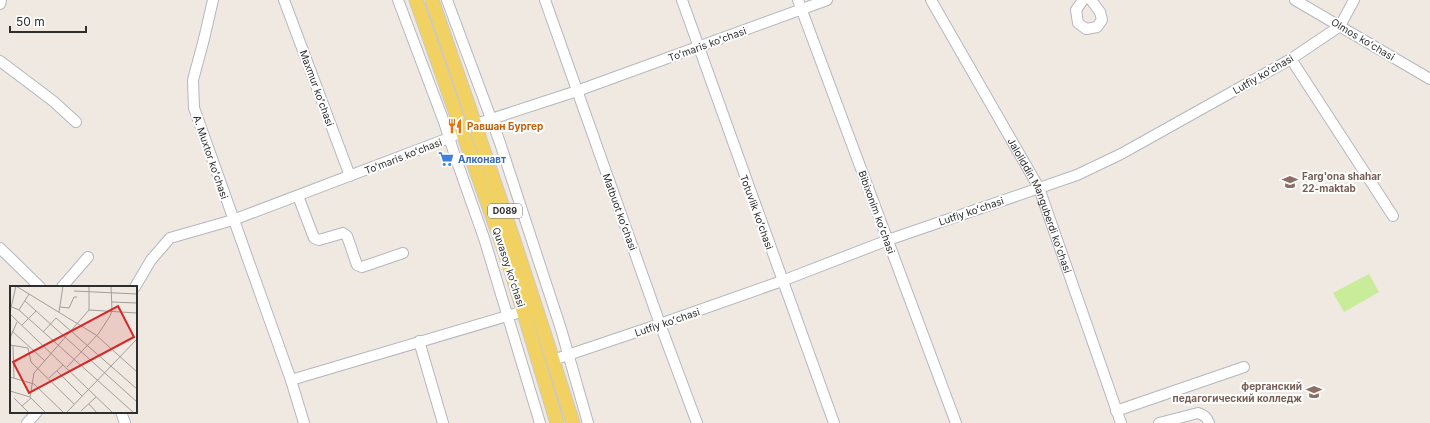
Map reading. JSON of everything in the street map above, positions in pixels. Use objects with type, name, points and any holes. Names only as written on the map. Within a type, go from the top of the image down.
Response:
[{"type":"main road","name":"Quvasoy koʻchasi","points":[[416,0],[507,256],[557,423]]},
{"type":"main road","name":"Quvasoy koʻchasi","points":[[432,0],[476,124],[573,423]]},
{"type":"street","points":[[0,4],[1,0]]},
{"type":"street","name":"A. Muxtor koʻchasi","points":[[213,0],[193,80],[194,108],[291,380],[304,423]]},
{"type":"street","name":"Maxmur koʻchasi","points":[[284,0],[350,176]]},
{"type":"street","points":[[398,0],[484,238],[540,423]]},
{"type":"street","points":[[447,0],[491,120],[561,329],[588,423]]},
{"type":"street","name":"Matbuot koʻchasi","points":[[544,0],[697,423]]},
{"type":"street","name":"Totuvlik koʻchasi","points":[[682,0],[834,423]]},
{"type":"street","name":"Bibixonim koʻchasi","points":[[798,0],[956,423]]},
{"type":"street","name":"Toʻmaris koʻchasi","points":[[136,286],[150,260],[170,238],[233,220],[449,138],[476,124],[699,47],[827,0]]},
{"type":"street","name":"Jaloliddin Manguberdi ko'chasi","points":[[931,0],[1039,188],[1121,423]]},
{"type":"street","points":[[1082,0],[1076,10],[1078,23],[1086,29],[1096,27],[1102,20],[1100,12],[1091,0]]},
{"type":"street","name":"Olmos koʻchasi","points":[[1295,0],[1430,79]]},
{"type":"street","name":"Lutfiy koʻchasi","points":[[553,360],[782,281],[888,240],[1076,175],[1121,154],[1291,59],[1340,26],[1354,0]]},
{"type":"street","points":[[1291,59],[1393,216]]},
{"type":"street","points":[[0,61],[53,101],[76,122]]},
{"type":"street","points":[[298,196],[314,238],[319,240],[343,233],[347,236],[357,265],[362,267],[403,253]]},
{"type":"street","points":[[0,248],[39,286]]},
{"type":"street","points":[[63,286],[88,257]]},
{"type":"street","points":[[291,380],[507,316],[522,305]]},
{"type":"street","points":[[419,341],[443,423]]},
{"type":"street","points":[[1116,410],[1244,367]]},
{"type":"street","points":[[27,423],[36,413]]},
{"type":"street","points":[[121,413],[125,423]]},
{"type":"street","points":[[1159,423],[1198,414],[1203,414],[1209,423]]},
{"type":"green space","points":[[1369,274],[1379,292],[1344,312],[1333,293]]},
{"type":"place","name":"Равшан Бургер","points":[[455,126]]},
{"type":"place","name":"Алконавт","points":[[446,159]]},
{"type":"place","name":"Farg'ona shahar 22-maktab","points":[[1290,182]]},
{"type":"place","name":"ферганский педагогический колледж","points":[[1314,392]]}]
